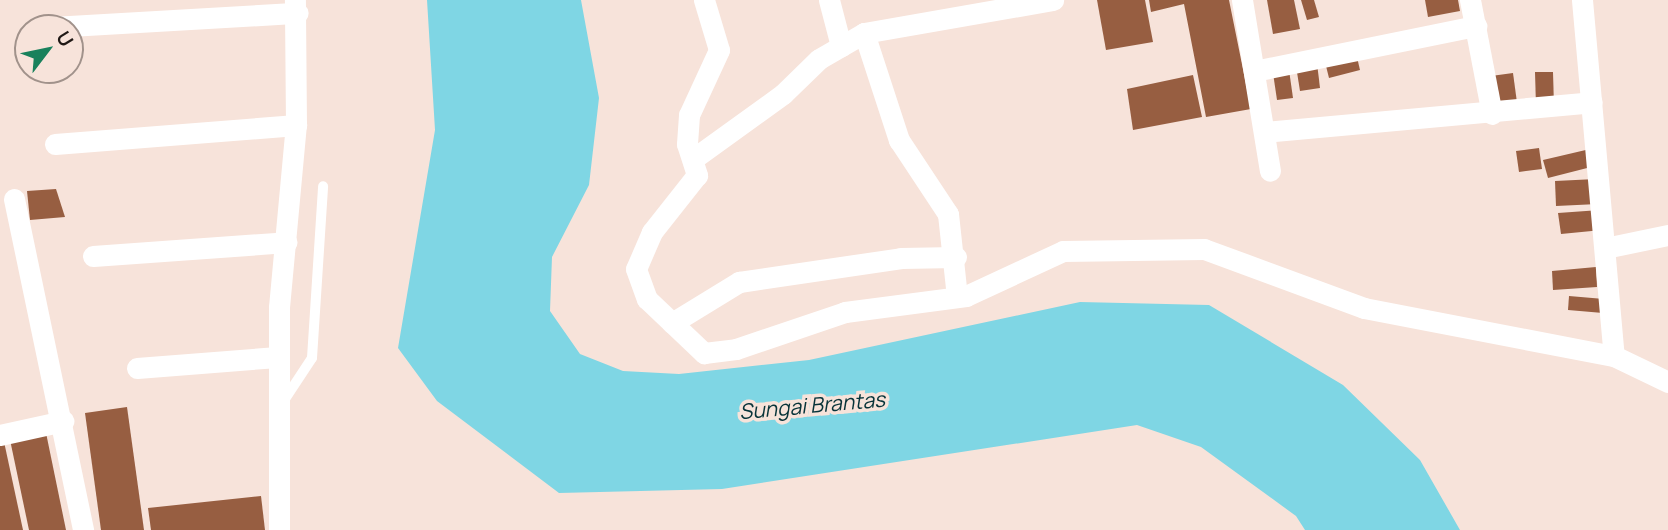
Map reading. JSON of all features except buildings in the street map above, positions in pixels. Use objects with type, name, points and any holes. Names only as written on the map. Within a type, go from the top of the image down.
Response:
[{"type":"street","points":[[704,0],[717,33],[719,61],[689,115],[696,178],[652,232],[636,270],[642,290],[672,323],[714,354],[845,312],[957,297],[1063,251],[1204,249],[1404,318],[1614,356],[1668,382]]},
{"type":"street","points":[[829,0],[841,46]]},
{"type":"street","points":[[693,159],[841,46],[864,33],[1053,0]]},
{"type":"street","points":[[1242,0],[1270,171]]},
{"type":"street","points":[[1470,0],[1492,114]]},
{"type":"street","points":[[1583,0],[1614,356]]},
{"type":"street","points":[[84,24],[297,6],[296,125],[278,357],[279,530]]},
{"type":"street","points":[[1254,71],[1476,26]]},
{"type":"street","points":[[864,33],[899,140],[948,214],[956,257],[957,297]]},
{"type":"street","points":[[1264,132],[1492,114],[1592,102]]},
{"type":"street","points":[[55,144],[296,125]]},
{"type":"street","points":[[14,200],[63,421],[83,530]]},
{"type":"street","points":[[1605,248],[1668,235]]},
{"type":"street","points":[[93,256],[286,242]]},
{"type":"street","points":[[672,323],[739,282],[901,258],[956,257]]},
{"type":"street","points":[[137,368],[278,357]]},
{"type":"street","points":[[0,435],[63,421]]},
{"type":"lane","points":[[277,410],[312,358],[323,186]]},
{"type":"water","name":"Sungai Brantas","points":[[427,0],[581,0],[599,98],[589,185],[552,257],[550,311],[580,354],[623,371],[679,374],[809,360],[1080,302],[1209,305],[1343,385],[1420,460],[1460,530],[1305,530],[1296,516],[1201,447],[1137,425],[722,489],[559,493],[437,401],[398,348],[435,130]]}]
